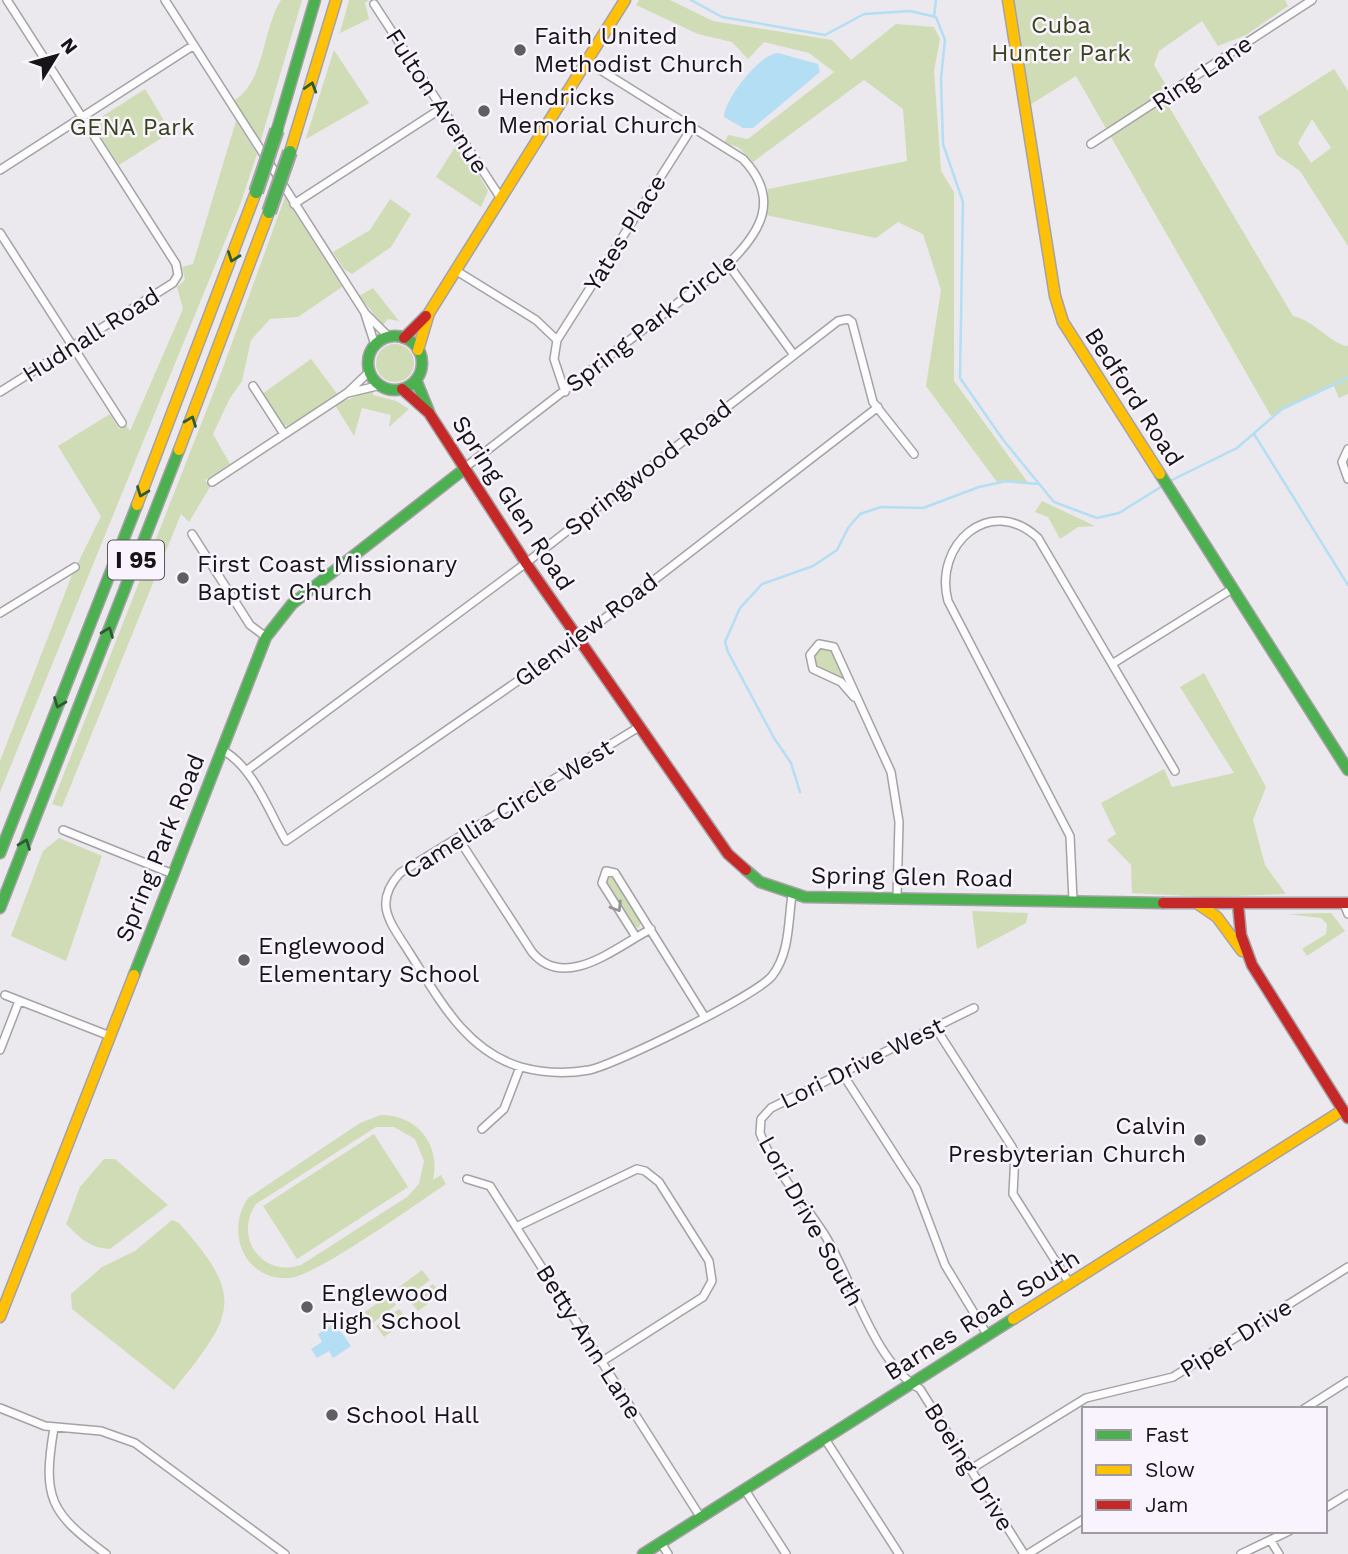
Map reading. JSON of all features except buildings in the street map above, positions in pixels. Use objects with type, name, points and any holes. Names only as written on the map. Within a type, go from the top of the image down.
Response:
[{"type":"main road","name":"I 95","points":[[0,853],[211,315],[256,192],[315,0]]},
{"type":"main road","name":"I 95","points":[[0,908],[234,310],[290,152],[336,0]]},
{"type":"main road","points":[[404,338],[429,313],[625,0]]},
{"type":"main road","name":"Bedford Road","points":[[1008,0],[1058,312],[1067,332],[1348,770]]},
{"type":"main road","points":[[418,350],[404,338],[389,337],[375,345],[369,360],[370,371],[381,385],[402,389],[416,380],[422,365],[418,350],[429,313]]},
{"type":"main road","name":"Spring Glen Road","points":[[416,380],[429,413],[463,470],[577,639],[737,864],[760,882],[792,895],[1347,907]]},
{"type":"main road","name":"Spring Glen Road","points":[[402,389],[429,413]]},
{"type":"main road","name":"Spring Park Road","points":[[0,1317],[266,637],[292,604],[463,470]]},
{"type":"main road","points":[[1198,904],[1217,917],[1251,963],[1345,1114]]},
{"type":"main road","points":[[1238,904],[1241,935],[1251,963]]},
{"type":"main road","name":"Barnes Road South","points":[[643,1554],[664,1548],[701,1518],[911,1384],[1345,1114]]},
{"type":"street","points":[[7,0],[82,117]]},
{"type":"street","points":[[165,0],[365,313],[389,337]]},
{"type":"street","name":"Ring Lane","points":[[1091,144],[1312,0]]},
{"type":"street","name":"Fulton Avenue","points":[[374,4],[500,197]]},
{"type":"street","points":[[0,170],[194,45]]},
{"type":"street","name":"Spring Park Circle","points":[[463,470],[728,264],[749,244],[760,226],[764,204],[761,184],[743,159],[586,61]]},
{"type":"street","points":[[294,204],[442,108]]},
{"type":"street","name":"Hudnall Road","points":[[0,392],[173,283],[178,275],[176,264],[82,117]]},
{"type":"street","name":"Yates Place","points":[[557,340],[693,126]]},
{"type":"street","points":[[0,233],[122,423]]},
{"type":"street","points":[[728,264],[794,355]]},
{"type":"street","points":[[455,270],[536,320],[557,340],[554,359],[565,391]]},
{"type":"street","points":[[365,313],[375,345]]},
{"type":"street","name":"Springwood Road","points":[[246,771],[526,563],[838,321],[848,318],[855,327],[873,402],[878,407]]},
{"type":"street","points":[[212,482],[347,393],[370,371]]},
{"type":"street","points":[[347,393],[381,385]]},
{"type":"street","points":[[253,386],[284,434]]},
{"type":"street","points":[[878,407],[914,454]]},
{"type":"street","name":"Glenview Road","points":[[246,771],[286,841],[577,639],[878,407]]},
{"type":"street","points":[[1348,449],[1343,457],[1343,469],[1348,479]]},
{"type":"street","points":[[1073,900],[1070,836],[948,601],[945,574],[951,552],[967,533],[990,522],[1011,522],[1028,529],[1044,546],[1175,771]]},
{"type":"street","points":[[192,534],[250,625],[266,637]]},
{"type":"street","points":[[0,613],[75,567]]},
{"type":"street","points":[[1112,664],[1232,589]]},
{"type":"street","points":[[854,696],[841,682],[813,668],[810,656],[819,644],[834,647],[854,696],[883,751],[897,798],[897,897]]},
{"type":"street","name":"Camellia Circle West","points":[[520,1066],[477,1042],[448,1013],[390,922],[385,898],[400,873],[639,727]]},
{"type":"street","points":[[222,750],[236,758],[246,771]]},
{"type":"street","points":[[63,830],[173,874]]},
{"type":"street","points":[[458,838],[517,930],[541,962],[569,970],[651,929]]},
{"type":"street","points":[[636,937],[602,883],[606,871],[615,873],[704,1016]]},
{"type":"street","points":[[482,1129],[504,1109],[520,1066],[565,1072],[590,1070],[612,1063],[751,993],[772,976],[786,947],[792,895]]},
{"type":"street","points":[[5,995],[110,1036]]},
{"type":"street","points":[[0,1050],[19,1000]]},
{"type":"street","name":"Lori Drive West","points":[[759,1127],[761,1119],[771,1108],[974,1008]]},
{"type":"street","points":[[935,1027],[1012,1147],[1015,1154],[1013,1194],[1070,1284]]},
{"type":"street","points":[[842,1073],[916,1188],[945,1265],[988,1336]]},
{"type":"street","name":"Lori Drive South","points":[[759,1127],[762,1141],[830,1244],[865,1318],[904,1380],[911,1384]]},
{"type":"street","points":[[516,1227],[628,1171],[645,1171],[659,1182],[709,1261],[712,1281],[703,1297],[601,1362]]},
{"type":"street","name":"Betty Ann Lane","points":[[467,1179],[490,1186],[701,1518]]},
{"type":"street","name":"Piper Drive","points":[[971,1469],[1086,1398],[1173,1377],[1348,1267]]},
{"type":"street","points":[[1307,1407],[1348,1381]]},
{"type":"street","name":"Boeing Drive","points":[[911,1384],[920,1389],[1026,1554]]},
{"type":"street","points":[[0,1408],[54,1428],[101,1431],[135,1443],[285,1554]]},
{"type":"street","points":[[54,1428],[49,1461],[53,1501],[70,1526],[106,1554]]},
{"type":"street","points":[[825,1439],[899,1554]]},
{"type":"street","points":[[745,1490],[786,1554]]},
{"type":"street","points":[[1327,1507],[1348,1494]]},
{"type":"street","points":[[1026,1554],[1082,1520]]},
{"type":"street","points":[[1241,1554],[1285,1533]]},
{"type":"street","points":[[1271,1541],[1279,1554]]},
{"type":"green space","points":[[281,0],[302,0],[260,143],[233,101],[251,82]]},
{"type":"green space","points":[[349,0],[369,0],[365,3],[369,19],[340,33]]},
{"type":"green space","points":[[639,0],[670,0],[713,21],[832,40],[851,60],[896,24],[934,27],[940,39],[934,71],[941,171],[954,192],[954,381],[1029,484],[997,482],[926,386],[941,290],[923,234],[898,222],[876,238],[766,215],[768,189],[907,161],[903,109],[864,80],[753,162],[738,147],[724,143],[728,135],[748,139],[834,72],[809,53],[764,42],[748,59],[732,42],[698,34],[636,5]]},
{"type":"green space","name":"Cuba Hunter Park","points":[[1014,0],[1285,0],[1288,6],[1246,35],[1218,46],[1202,21],[1159,51],[1154,65],[1170,92],[1125,125],[1165,100],[1293,316],[1309,323],[1335,342],[1348,346],[1348,394],[1339,398],[1333,384],[1271,416],[1076,76],[1030,105]]},
{"type":"green space","points":[[334,50],[369,103],[306,139],[306,138]]},
{"type":"green space","points":[[1334,69],[1348,91],[1348,246],[1300,171],[1277,155],[1258,117]],"holes":[[[1312,119],[1331,148],[1311,163],[1298,143]]]},
{"type":"green space","name":"GENA Park","points":[[145,89],[171,132],[119,165],[92,123]]},
{"type":"green space","points":[[236,121],[257,154],[241,202],[0,792],[0,761],[72,575],[101,516],[58,446],[110,414],[119,429],[126,425],[130,431],[183,309],[177,287],[185,280],[182,267],[193,264]]},
{"type":"green space","points":[[459,141],[488,191],[481,207],[436,177]]},
{"type":"green space","points":[[285,197],[342,287],[298,317],[270,319],[251,340],[242,381],[230,398],[213,434],[230,464],[205,480],[210,487],[189,522],[181,514],[62,807],[52,804],[220,376]]},
{"type":"green space","points":[[390,199],[411,214],[391,247],[352,274],[344,269],[333,252],[370,230]]},
{"type":"green space","points":[[373,288],[399,321],[388,319],[383,325],[359,296]]},
{"type":"green space","points":[[395,344],[409,349],[414,363],[409,377],[395,382],[381,377],[376,363],[381,349]]},
{"type":"green space","points":[[311,359],[338,395],[288,426],[283,425],[262,394]]},
{"type":"green space","points":[[373,389],[373,395],[396,401],[409,409],[389,427],[391,415],[362,408],[354,436],[335,405]]},
{"type":"green space","points":[[1042,501],[1095,526],[1078,527],[1060,539],[1048,517],[1035,512]]},
{"type":"green space","points":[[822,647],[834,653],[844,681],[815,664],[813,656]]},
{"type":"green space","points":[[1204,673],[1266,787],[1253,820],[1265,865],[1286,894],[1209,897],[1132,893],[1131,865],[1107,840],[1116,834],[1101,803],[1164,769],[1172,787],[1234,773],[1180,687]]},
{"type":"green space","points":[[59,838],[102,856],[66,961],[11,936],[43,851]]},
{"type":"green space","points":[[607,876],[612,876],[641,922],[639,928],[633,926],[606,881]]},
{"type":"green space","points":[[972,911],[1028,913],[1026,923],[977,949]]},
{"type":"green space","points":[[1331,913],[1345,931],[1307,956],[1302,949],[1326,934],[1327,924],[1321,918],[1287,914]]},
{"type":"green space","points":[[381,1115],[394,1116],[415,1126],[430,1144],[435,1167],[433,1180],[441,1175],[446,1184],[391,1222],[303,1274],[289,1278],[273,1277],[260,1271],[250,1263],[239,1239],[241,1211],[248,1198],[360,1123]],"holes":[[[376,1127],[394,1127],[415,1139],[424,1161],[419,1184],[407,1197],[301,1265],[287,1268],[275,1266],[256,1252],[250,1242],[248,1230],[256,1204]]]},
{"type":"green space","points":[[374,1134],[408,1187],[297,1259],[263,1206]]},
{"type":"green space","points":[[104,1159],[115,1159],[168,1205],[110,1249],[97,1247],[86,1241],[66,1224],[80,1187]]},
{"type":"green space","points":[[172,1220],[179,1223],[201,1249],[215,1271],[223,1289],[224,1307],[209,1343],[174,1390],[72,1309],[71,1294],[102,1267],[135,1251]]},
{"type":"green space","points":[[422,1270],[430,1280],[407,1297],[399,1287]]},
{"type":"green space","points":[[433,1284],[441,1294],[418,1311],[410,1301]]},
{"type":"green space","points":[[388,1295],[396,1305],[373,1323],[365,1312]]},
{"type":"green space","points":[[399,1309],[407,1320],[384,1337],[376,1326]]},
{"type":"water","points":[[778,53],[818,64],[820,72],[753,128],[743,128],[724,117],[730,100],[744,79],[762,61]]},
{"type":"water","points":[[335,1323],[351,1346],[333,1358],[329,1351],[317,1358],[311,1349],[322,1342],[318,1334]]},
{"type":"waterway","points":[[691,0],[722,17],[825,35],[864,14],[910,11],[936,17],[945,40],[941,78],[943,144],[963,202],[960,378],[1004,441],[1054,502],[1097,518],[1119,513],[1172,480],[1237,448],[1282,409],[1348,378]]},
{"type":"waterway","points":[[934,16],[936,0]]},
{"type":"waterway","points":[[1254,434],[1348,585]]},
{"type":"waterway","points":[[800,792],[791,763],[774,738],[728,652],[725,642],[740,608],[762,584],[813,566],[837,550],[848,528],[860,514],[881,507],[923,508],[979,487],[1006,481],[1038,484]]},
{"type":"traffic: fast","points":[[277,130],[315,0]]},
{"type":"traffic: fast","points":[[256,192],[277,130]]},
{"type":"traffic: fast","points":[[269,212],[290,152]]},
{"type":"traffic: fast","points":[[395,336],[414,344],[422,363],[414,382],[395,390],[376,382],[368,363],[376,344],[395,336]]},
{"type":"traffic: fast","points":[[416,380],[429,412]]},
{"type":"traffic: fast","points":[[0,908],[179,450]]},
{"type":"traffic: fast","points":[[134,975],[266,637],[292,604],[463,470]]},
{"type":"traffic: fast","points":[[1160,474],[1348,770]]},
{"type":"traffic: fast","points":[[0,853],[137,505]]},
{"type":"traffic: fast","points":[[746,870],[760,882],[805,897],[1163,903]]},
{"type":"traffic: fast","points":[[643,1554],[1013,1319]]},
{"type":"traffic: slow","points":[[290,152],[336,0]]},
{"type":"traffic: slow","points":[[418,350],[429,313],[625,0]]},
{"type":"traffic: slow","points":[[1008,0],[1055,296],[1063,322],[1160,474]]},
{"type":"traffic: slow","points":[[137,505],[256,192]]},
{"type":"traffic: slow","points":[[179,450],[269,212]]},
{"type":"traffic: slow","points":[[1198,904],[1217,917],[1242,951]]},
{"type":"traffic: slow","points":[[0,1317],[134,975]]},
{"type":"traffic: slow","points":[[1013,1319],[1343,1110]]},
{"type":"traffic: jam","points":[[404,338],[426,316]]},
{"type":"traffic: jam","points":[[402,389],[429,413],[526,563],[728,854],[746,870]]},
{"type":"traffic: jam","points":[[1163,903],[1348,903]]},
{"type":"traffic: jam","points":[[1238,904],[1241,935],[1252,965],[1348,1118]]},
{"type":"place","name":"Faith United Methodist Church","points":[[520,50]]},
{"type":"place","name":"Hendricks Memorial Church","points":[[484,111]]},
{"type":"place","name":"First Coast Missionary Baptist Church","points":[[183,578]]},
{"type":"place","name":"Englewood Elementary School","points":[[244,960]]},
{"type":"place","name":"Calvin Presbyterian Church","points":[[1200,1140]]},
{"type":"place","name":"Englewood High School","points":[[307,1307]]},
{"type":"place","name":"School Hall","points":[[332,1415]]}]
